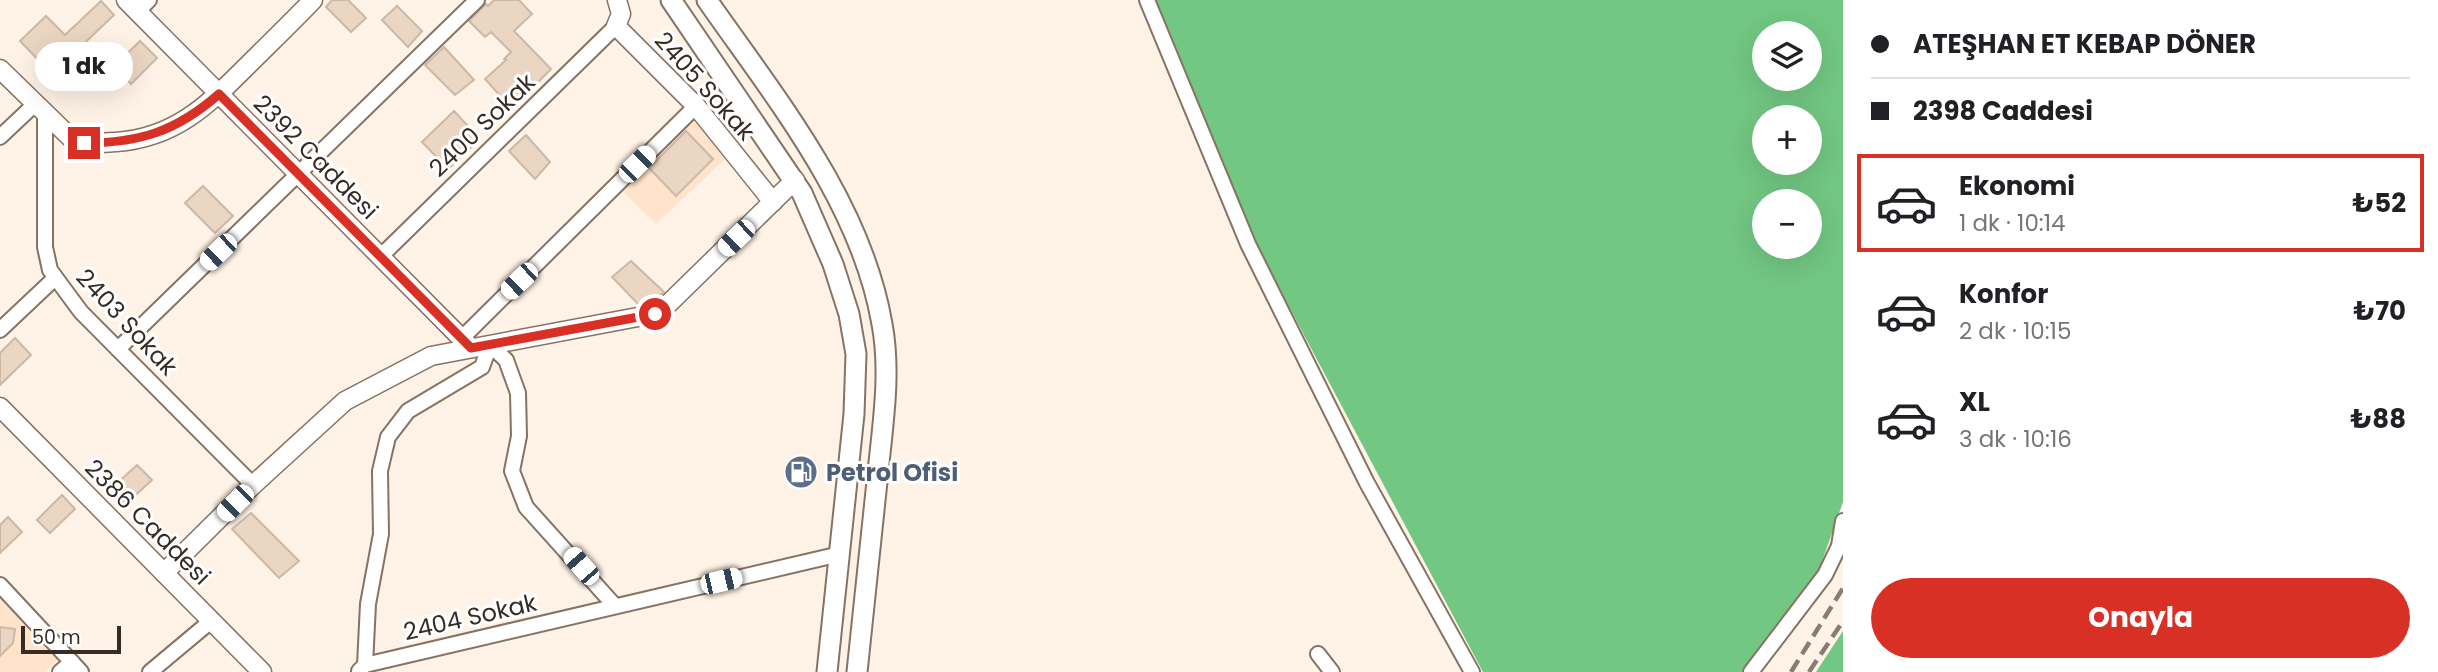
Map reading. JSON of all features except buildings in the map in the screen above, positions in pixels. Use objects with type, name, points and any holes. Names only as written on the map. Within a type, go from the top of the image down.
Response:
[{"type":"main road","points":[[671,0],[795,180],[833,264],[849,314],[856,354],[854,414],[827,672]]},
{"type":"main road","points":[[707,0],[812,151],[831,183],[858,245],[879,309],[886,364],[884,403],[857,672]]},
{"type":"street","points":[[0,69],[73,140],[84,143],[122,142],[172,128],[190,118],[219,94],[313,0]]},
{"type":"street","points":[[118,349],[477,0]]},
{"type":"street","points":[[616,26],[621,14],[617,0]]},
{"type":"street","points":[[1147,0],[1248,244],[1367,483],[1472,672]]},
{"type":"street","name":"2392 Caddesi","points":[[138,4],[219,94],[466,344]]},
{"type":"street","name":"2405 Sokak","points":[[616,26],[696,106],[773,202]]},
{"type":"street","name":"2400 Sokak","points":[[380,257],[616,26]]},
{"type":"street","points":[[466,344],[696,106]]},
{"type":"street","points":[[0,137],[40,109]]},
{"type":"street","name":"2403 Sokak","points":[[40,109],[45,247],[55,278],[81,312],[253,485]]},
{"type":"street","points":[[164,573],[253,485],[345,401],[425,357],[466,344],[490,345],[659,313],[795,180]]},
{"type":"street","points":[[0,330],[55,278]]},
{"type":"street","points":[[490,345],[506,360],[518,393],[519,436],[512,471],[526,507],[615,606]]},
{"type":"street","points":[[362,668],[368,604],[381,534],[380,471],[388,437],[408,411],[482,367],[490,345]]},
{"type":"street","name":"2386 Caddesi","points":[[0,407],[262,672]]},
{"type":"street","points":[[1751,672],[1825,575],[1839,546],[1843,521]]},
{"type":"street","name":"2404 Sokak","points":[[362,668],[840,554]]},
{"type":"street","points":[[0,585],[76,667],[60,672]]},
{"type":"street","points":[[150,672],[211,621]]},
{"type":"street","points":[[1318,654],[1332,672]]},
{"type":"shaded area","points":[[697,122],[725,159],[656,224],[620,189],[686,125]]},
{"type":"shaded area","points":[[0,594],[60,658],[44,672],[0,672]]},
{"type":"green space","points":[[1155,0],[1843,0],[1843,502],[1816,578],[1745,672],[1483,672],[1254,241]]},
{"type":"green space","points":[[1843,631],[1843,672],[1816,672]]},
{"type":"railway","points":[[1791,672],[1843,588]]},
{"type":"railway","points":[[1809,672],[1843,621]]},
{"type":"place","name":"Petrol Ofisi","points":[[801,472]]},
{"type":"route","points":[[84,143],[122,142],[172,128],[190,118],[219,94],[471,348],[655,314]]}]
